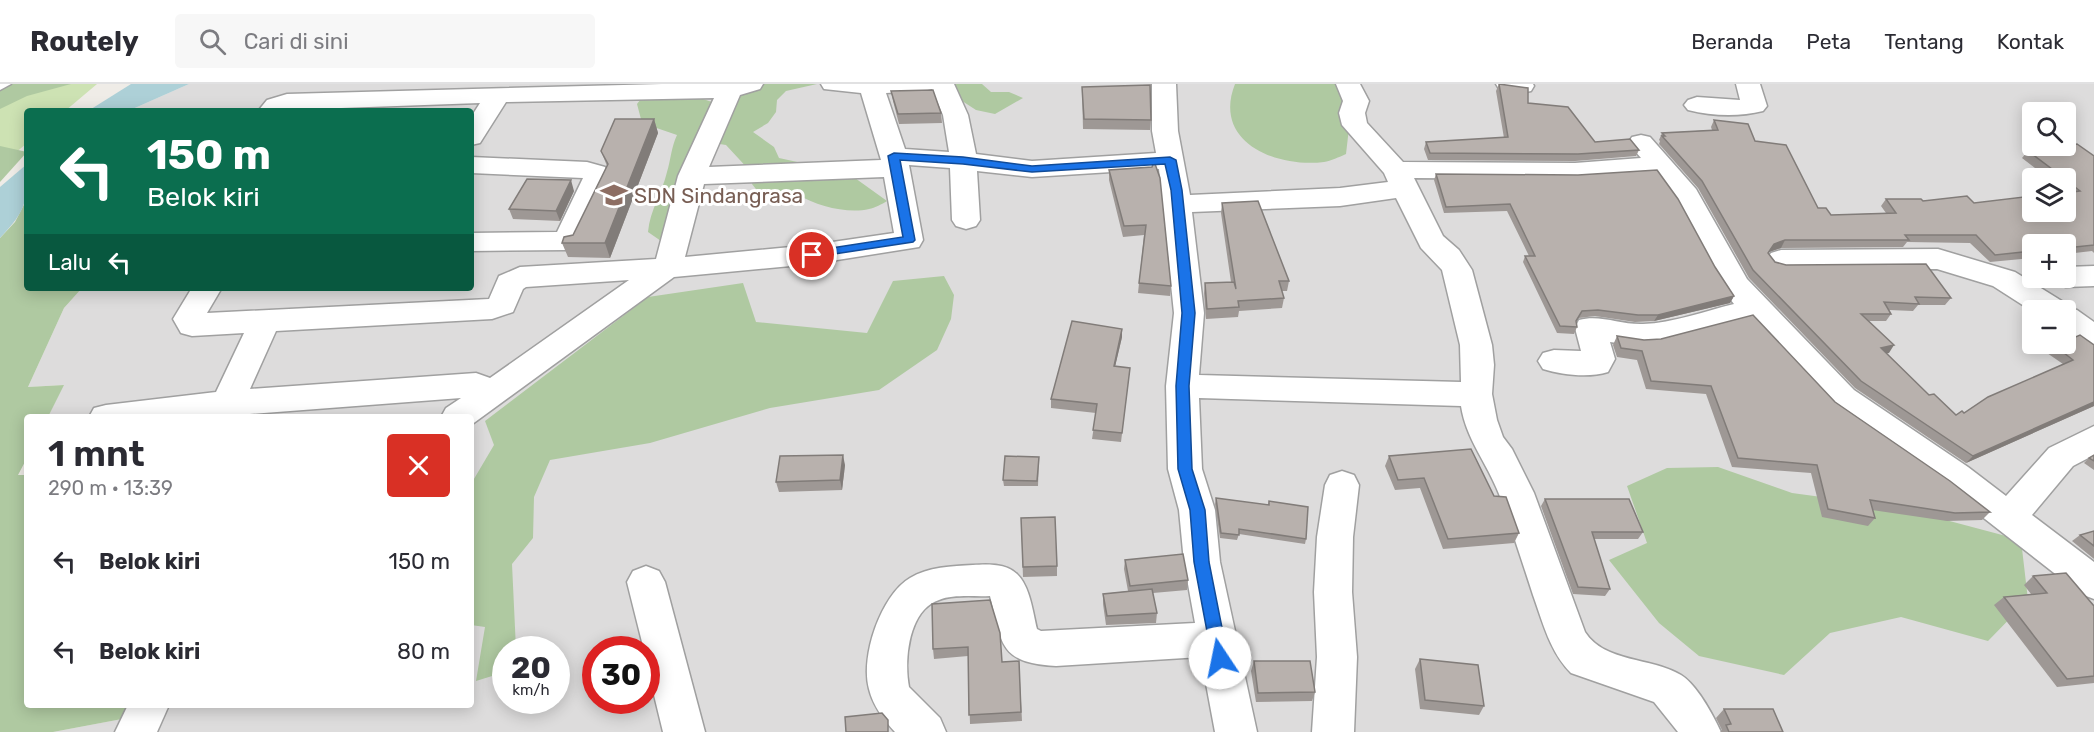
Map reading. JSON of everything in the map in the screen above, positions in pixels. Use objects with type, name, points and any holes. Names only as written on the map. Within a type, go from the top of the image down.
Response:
[{"type":"street","points":[[833,84],[871,86],[923,84]]},
{"type":"street","points":[[942,84],[955,109],[963,161],[966,220]]},
{"type":"street","points":[[1164,84],[1165,131],[1177,204],[1189,313],[1182,386],[1185,469],[1197,510],[1202,562],[1236,732]]},
{"type":"street","points":[[1348,84],[1356,100],[1352,113],[1355,125],[1401,179],[1431,241],[1457,270],[1476,345],[1478,365],[1476,394],[1480,420],[1488,442],[1500,458],[1516,493],[1568,639],[1576,652],[1586,661],[1668,688],[1692,717],[1700,732]]},
{"type":"street","points":[[1696,105],[1728,108],[1754,106],[1748,84]]},
{"type":"street","points":[[205,291],[188,319],[189,323],[202,325],[492,309],[502,305],[510,283],[520,278],[834,253],[909,240],[894,162],[871,86]]},
{"type":"street","points":[[274,108],[286,102],[511,91],[741,87],[692,176],[668,267],[462,414]]},
{"type":"street","points":[[474,134],[511,91]]},
{"type":"street","points":[[1641,143],[1686,195],[1730,277],[1755,309],[1842,399],[1956,477],[2094,583]]},
{"type":"street","points":[[692,176],[894,162],[963,161],[1032,169],[1170,160]]},
{"type":"street","points":[[474,165],[587,170],[595,172],[597,177],[567,241],[474,242]]},
{"type":"street","points":[[1177,204],[1340,197],[1401,179],[1662,165]]},
{"type":"street","points":[[1781,260],[1938,259],[2004,279],[2038,300]]},
{"type":"street","points":[[2076,277],[2094,276]]},
{"type":"street","points":[[2004,279],[2022,279]]},
{"type":"street","points":[[1554,362],[1597,364],[1599,359],[1590,328],[1640,335],[1656,334],[1755,309]]},
{"type":"street","points":[[227,403],[265,321]]},
{"type":"street","points":[[2076,324],[2094,336]]},
{"type":"street","points":[[132,414],[227,403],[476,386],[490,393]]},
{"type":"street","points":[[1182,386],[1476,394]]},
{"type":"street","points":[[2009,517],[2061,457],[2094,439]]},
{"type":"street","points":[[1333,732],[1337,657],[1333,592],[1335,537],[1342,484]]},
{"type":"street","points":[[925,732],[912,722],[889,691],[887,650],[905,605],[927,587],[994,580],[1003,584],[1008,592],[1021,640],[1036,648],[1056,649],[1216,639]]},
{"type":"street","points":[[646,582],[684,732]]},
{"type":"street","points":[[136,732],[148,708]]},
{"type":"shaded area","points":[[189,84],[2094,84],[2094,732],[53,732],[122,719],[133,708],[474,708],[474,414],[49,414],[63,385],[28,387],[64,308],[79,291],[474,291],[474,108],[135,108]]},
{"type":"green space","points":[[0,84],[97,84],[69,108],[24,108],[24,146],[0,166]]},
{"type":"green space","points":[[0,84],[71,84],[27,96],[0,109]]},
{"type":"green space","points":[[740,84],[817,84],[786,91],[777,100],[776,112],[768,123],[753,132],[774,147],[779,158],[848,173],[887,201],[861,210],[842,210],[823,206],[799,195],[778,198],[759,193],[752,184],[751,172],[726,145],[707,142],[661,241],[648,232],[677,135],[642,123],[637,104],[644,95],[682,92],[712,102]]},
{"type":"green space","points":[[936,84],[982,84],[991,92],[1009,92],[1023,98],[995,114],[976,110]]},
{"type":"green space","points":[[1235,84],[1341,84],[1349,128],[1346,154],[1327,161],[1305,163],[1269,155],[1253,147],[1240,136],[1232,122],[1230,104]]},
{"type":"green space","points":[[0,146],[24,151],[24,155],[0,182]]},
{"type":"green space","points":[[24,205],[24,291],[79,291],[64,308],[28,387],[64,385],[50,414],[24,414],[24,464],[18,475],[24,475],[24,708],[133,708],[122,719],[53,732],[0,732],[0,238],[15,222]]},
{"type":"green space","points":[[944,276],[954,295],[951,319],[937,350],[879,390],[770,408],[650,443],[550,460],[534,497],[533,538],[512,564],[515,636],[492,636],[492,676],[476,681],[485,627],[474,625],[474,479],[494,445],[485,421],[648,297],[743,283],[756,322],[867,333],[893,281]]},
{"type":"green space","points":[[1718,467],[1792,493],[1866,503],[1942,519],[2021,540],[2028,600],[1988,641],[1901,617],[1830,633],[1784,675],[1699,656],[1659,623],[1609,560],[1647,543],[1627,486],[1667,468]]},
{"type":"water","points":[[131,84],[189,84],[135,108],[93,108]]},
{"type":"water","points":[[24,167],[24,205],[16,220],[0,238],[0,187]]},
{"type":"building","points":[[1499,84],[1528,88],[1528,103],[1568,107],[1595,142],[1630,139],[1639,150],[1578,154],[1430,153],[1426,142],[1508,137]]},
{"type":"building","points":[[1150,85],[1151,120],[1084,119],[1082,87]]},
{"type":"building","points":[[933,90],[941,113],[898,114],[891,91]]},
{"type":"building","name":"SDN Sindangrasa","points":[[615,119],[654,119],[605,243],[562,243],[564,237],[573,235],[608,164],[601,151]]},
{"type":"building","points":[[1714,120],[1748,124],[1755,141],[1786,145],[1818,208],[1826,208],[1831,215],[1896,213],[1886,199],[1921,199],[1923,201],[1967,196],[1974,203],[2022,197],[2022,222],[2076,222],[2076,192],[2080,191],[2076,188],[2076,168],[2051,168],[2035,156],[2076,156],[2077,144],[2094,156],[2094,245],[2076,247],[2076,234],[2022,234],[2022,252],[1995,255],[1976,235],[1905,235],[1909,240],[1785,240],[1774,244],[1768,253],[1775,262],[1786,265],[1926,264],[1951,298],[1915,297],[1919,304],[1884,302],[1891,314],[1861,314],[1894,345],[1881,348],[1929,395],[1934,394],[1956,415],[1962,411],[1964,413],[1988,397],[2073,360],[2065,354],[2076,354],[2076,337],[2080,335],[2094,345],[2094,402],[1973,456],[1861,381],[1753,270],[1702,181],[1662,136],[1665,136],[1662,133],[1718,130]]},
{"type":"building","points":[[1154,161],[1160,178],[1171,286],[1139,283],[1146,225],[1124,226],[1109,170],[1152,167]]},
{"type":"building","points":[[1657,170],[1678,199],[1715,267],[1734,296],[1658,315],[1598,310],[1582,311],[1576,321],[1577,327],[1560,326],[1525,256],[1535,256],[1510,204],[1446,207],[1436,174],[1578,175]]},
{"type":"building","points":[[527,179],[571,180],[556,211],[509,209]]},
{"type":"building","points":[[1258,201],[1289,281],[1279,281],[1284,298],[1238,301],[1239,307],[1207,309],[1205,283],[1234,282],[1236,289],[1222,203]]},
{"type":"building","points":[[1753,315],[1835,402],[1950,481],[1990,512],[1955,513],[1870,500],[1875,518],[1828,509],[1817,465],[1738,458],[1711,386],[1651,381],[1642,351],[1621,348],[1617,336],[1644,340],[1661,339]]},
{"type":"building","points":[[1072,321],[1122,329],[1114,366],[1130,368],[1122,433],[1093,430],[1097,404],[1051,399]]},
{"type":"building","points":[[1471,449],[1494,496],[1506,497],[1519,533],[1448,539],[1424,478],[1398,480],[1389,456]]},
{"type":"building","points":[[843,455],[840,480],[776,482],[780,456]]},
{"type":"building","points":[[1005,456],[1039,457],[1037,481],[1003,480]]},
{"type":"building","points":[[1216,498],[1269,505],[1269,501],[1308,507],[1306,539],[1239,529],[1239,535],[1221,533]]},
{"type":"building","points":[[1545,499],[1629,499],[1643,532],[1592,532],[1610,589],[1578,587]]},
{"type":"building","points":[[1055,517],[1057,566],[1023,567],[1021,518]]},
{"type":"building","points":[[2094,531],[2094,546],[2080,535]]},
{"type":"building","points":[[1183,554],[1188,580],[1130,586],[1125,560]]},
{"type":"building","points":[[2066,573],[2094,606],[2094,676],[2067,679],[2004,597],[2047,593],[2033,576]]},
{"type":"building","points":[[1152,589],[1157,613],[1107,616],[1103,594]]},
{"type":"building","points":[[990,600],[1000,633],[1002,662],[1019,661],[1021,712],[969,715],[968,647],[933,649],[932,604]]},
{"type":"building","points":[[1420,659],[1478,665],[1484,706],[1425,700]]},
{"type":"building","points":[[1254,661],[1310,661],[1315,692],[1258,693]]},
{"type":"building","points":[[1724,709],[1773,709],[1783,732],[1729,732],[1726,725],[1731,724]]},
{"type":"building","points":[[882,713],[888,720],[888,732],[846,732],[845,717]]},
{"type":"place","name":"SDN Sindangrasa","points":[[614,195]]},
{"type":"route","points":[[812,255],[909,240],[894,168],[894,156],[1032,169],[1170,160],[1176,190],[1189,313],[1182,386],[1185,469],[1197,510],[1202,562],[1220,658]]}]
